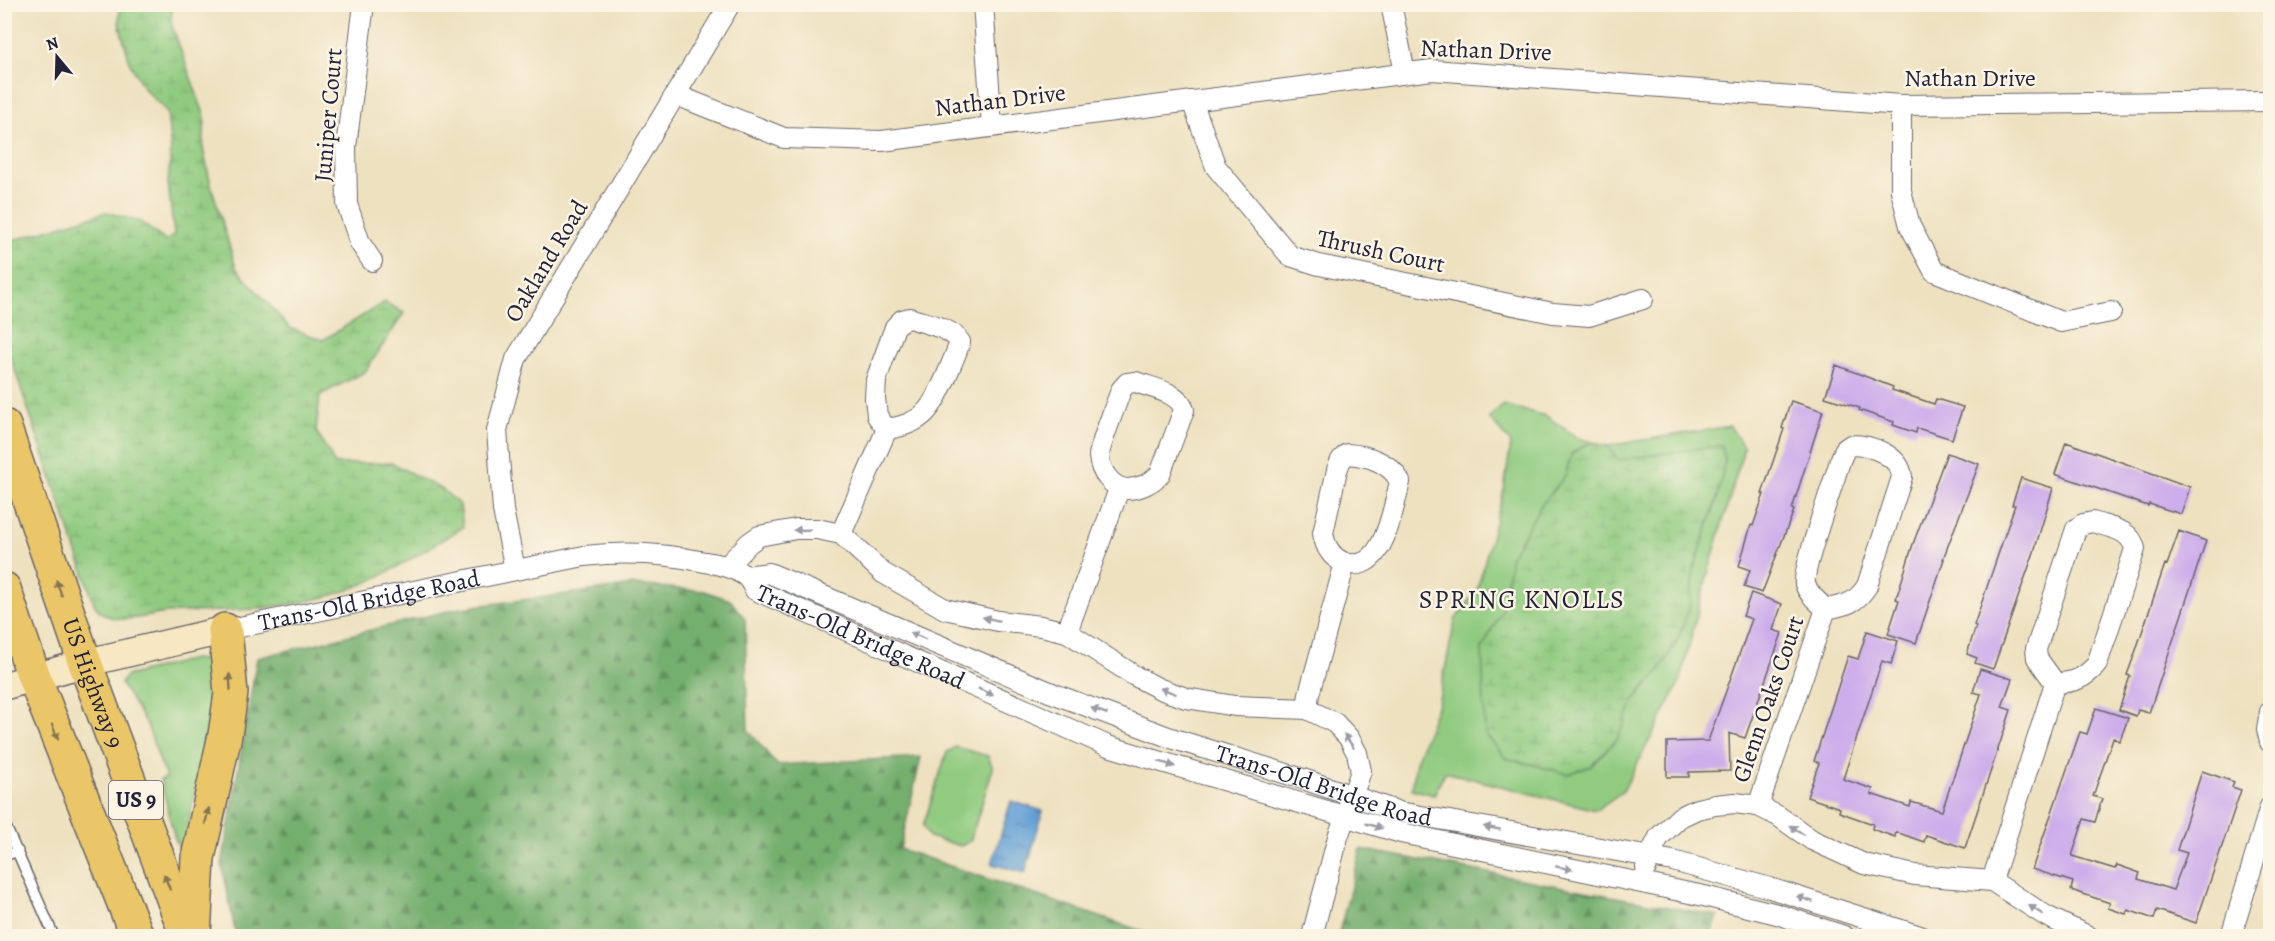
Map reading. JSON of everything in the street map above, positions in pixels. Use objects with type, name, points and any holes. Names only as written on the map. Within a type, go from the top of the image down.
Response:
[{"type":"highway","name":"US Highway 9","points":[[4,426],[85,663],[187,936]]},
{"type":"highway","name":"US 9","points":[[4,589],[19,681],[137,936]]},
{"type":"highway","points":[[194,936],[198,858],[225,735],[231,693],[231,629]]},
{"type":"street","name":"Juniper Court","points":[[364,4],[346,147],[347,204],[360,243],[372,261]]},
{"type":"street","name":"Oakland Road","points":[[516,570],[503,510],[497,430],[516,359],[730,4]]},
{"type":"street","points":[[983,4],[992,126]]},
{"type":"street","points":[[1391,4],[1405,73]]},
{"type":"street","name":"Nathan Drive","points":[[676,95],[784,138],[882,141],[1432,70],[1901,105],[2271,101]]},
{"type":"street","name":"Thrush Court","points":[[1192,101],[1216,167],[1290,256],[1319,265],[1553,313],[1589,316],[1643,299]]},
{"type":"street","points":[[1901,105],[1901,191],[1910,225],[1935,271],[2061,322],[2111,312]]},
{"type":"street","points":[[910,318],[956,336],[960,342],[934,404],[924,416],[912,423],[887,429],[878,416],[875,389],[876,380],[895,327],[902,320],[910,318]]},
{"type":"street","points":[[1136,382],[1175,397],[1182,403],[1184,410],[1160,474],[1154,481],[1132,489],[1119,489],[1108,479],[1101,466],[1099,454],[1121,390],[1127,383],[1136,382]]},
{"type":"street","points":[[841,534],[887,429]]},
{"type":"street","name":"Glenn Oaks Court","points":[[1851,445],[1859,445],[1889,455],[1897,461],[1902,477],[1868,586],[1858,599],[1843,606],[1826,609],[1805,584],[1807,566],[1845,449],[1851,445]]},
{"type":"street","points":[[1347,454],[1387,465],[1396,473],[1400,482],[1383,544],[1374,556],[1359,563],[1345,563],[1333,556],[1324,543],[1323,533],[1341,460],[1347,454]]},
{"type":"street","points":[[1067,632],[1119,489]]},
{"type":"street","points":[[2093,522],[2128,534],[2133,540],[2135,549],[2097,664],[2088,675],[2079,680],[2055,683],[2037,658],[2036,649],[2076,529],[2083,524],[2093,522]]},
{"type":"street","points":[[727,566],[759,536],[796,529],[817,529],[841,534],[883,573],[945,609],[998,621],[1041,626],[1067,632],[1135,676],[1186,698],[1235,705],[1308,708],[1335,723],[1349,738],[1357,753],[1360,771],[1338,837],[1312,936]]},
{"type":"street","name":"Trans-Old Bridge Road","points":[[19,681],[231,629],[462,583],[554,562],[614,553],[651,553],[727,566],[746,576],[755,590],[1108,746],[1401,833],[1466,849],[1642,883],[1777,914],[1836,935]]},
{"type":"street","points":[[1308,708],[1309,694],[1345,563]]},
{"type":"street","name":"Trans-Old Bridge Road","points":[[746,576],[769,573],[1052,693],[1171,738],[1353,795],[1399,812],[1649,857],[1759,885],[1920,936]]},
{"type":"street","name":"Glenn Oaks Court","points":[[1758,806],[1826,609]]},
{"type":"street","points":[[1992,881],[2055,683]]},
{"type":"street","points":[[2271,712],[2267,729],[2271,742]]},
{"type":"street","name":"Glenn Oaks Court","points":[[1642,883],[1649,857],[1659,837],[1680,817],[1697,809],[1735,802],[1758,806],[1778,816],[1812,840],[1864,864],[1915,875],[1992,881],[2046,916],[2088,936]]},
{"type":"street","points":[[2231,936],[2271,807]]},
{"type":"street","points":[[1836,935],[1842,911]]},
{"type":"lane","points":[[4,822],[54,936]]},
{"type":"lane","points":[[4,856],[18,851]]},
{"type":"green space","points":[[120,5],[172,5],[171,23],[205,117],[203,149],[211,185],[236,268],[290,328],[323,340],[385,302],[404,313],[365,372],[320,395],[316,431],[335,464],[392,463],[443,490],[460,505],[463,527],[397,567],[362,585],[312,600],[248,610],[174,612],[118,619],[102,613],[95,606],[5,341],[4,243],[106,212],[140,222],[166,241],[174,235],[168,184],[171,150],[167,112],[143,87],[130,63],[119,23]]},
{"type":"green space","points":[[1503,405],[1546,416],[1578,438],[1607,446],[1730,426],[1744,448],[1701,598],[1680,682],[1623,791],[1596,810],[1445,772],[1434,795],[1412,789],[1416,762],[1438,704],[1455,620],[1477,590],[1504,490],[1511,443],[1489,418]]},
{"type":"green space","points":[[1591,442],[1607,446],[1618,460],[1722,445],[1725,460],[1718,496],[1694,569],[1689,610],[1677,641],[1660,670],[1634,700],[1618,738],[1591,766],[1568,774],[1506,758],[1485,734],[1482,649],[1502,610],[1511,556],[1540,507],[1565,476],[1572,453]]},
{"type":"green space","points":[[635,585],[704,591],[730,600],[745,619],[748,730],[777,765],[921,757],[900,849],[1156,936],[236,936],[222,865],[257,658],[460,608]]},
{"type":"green space","points":[[205,656],[212,660],[219,686],[182,851],[176,840],[160,780],[166,778],[147,725],[121,684],[126,676],[193,659],[202,660]]},
{"type":"green space","points":[[956,747],[988,756],[993,768],[970,841],[961,846],[929,837],[923,826],[947,752]]},
{"type":"green space","points":[[1361,849],[1718,916],[1710,936],[1338,936]]},
{"type":"water","points":[[1011,801],[1043,811],[1025,873],[992,864]]},
{"type":"building","points":[[1836,365],[1893,387],[1892,390],[1934,404],[1936,399],[1963,407],[1952,439],[1917,428],[1916,433],[1893,425],[1894,422],[1859,410],[1860,408],[1825,397]]},
{"type":"building","points":[[1791,401],[1823,411],[1792,509],[1794,510],[1762,593],[1744,587],[1750,570],[1739,566],[1751,525],[1753,526],[1764,494],[1762,494]]},
{"type":"building","points":[[2066,442],[2190,487],[2181,514],[2149,504],[2148,506],[2055,474]]},
{"type":"building","points":[[1947,453],[1979,464],[1943,559],[1916,643],[1888,634],[1913,544]]},
{"type":"building","points":[[2021,478],[2053,488],[2034,552],[1993,669],[1975,663],[1977,658],[1967,654],[1976,626],[1974,625],[2015,505],[2012,505]]},
{"type":"building","points":[[2179,531],[2206,541],[2149,713],[2138,710],[2136,716],[2119,710],[2130,676],[2127,675],[2165,564],[2167,565]]},
{"type":"building","points":[[1751,593],[1782,604],[1773,630],[1782,633],[1745,738],[1729,733],[1730,771],[1689,772],[1689,777],[1667,777],[1667,742],[1708,741],[1752,619],[1743,616]]},
{"type":"building","points":[[1867,631],[1898,641],[1891,664],[1882,661],[1843,779],[1873,789],[1871,794],[1910,807],[1911,802],[1942,811],[1981,694],[1973,692],[1980,669],[2012,679],[2002,707],[2011,710],[1965,848],[1926,835],[1924,842],[1896,832],[1895,837],[1872,829],[1873,824],[1839,812],[1840,808],[1807,797],[1819,763],[1814,761],[1848,656],[1858,659]]},
{"type":"building","points":[[2096,708],[2128,718],[2120,741],[2113,738],[2093,796],[2102,799],[2095,822],[2084,819],[2072,856],[2115,869],[2117,865],[2140,873],[2138,879],[2173,890],[2187,853],[2177,850],[2202,771],[2234,782],[2232,787],[2241,790],[2196,923],[2157,910],[2154,919],[2128,910],[2126,914],[2108,908],[2110,903],[2071,890],[2073,882],[2032,869],[2080,732],[2087,734]]},
{"type":"district","name":"SPRING KNOLLS","points":[[1522,599]]}]
